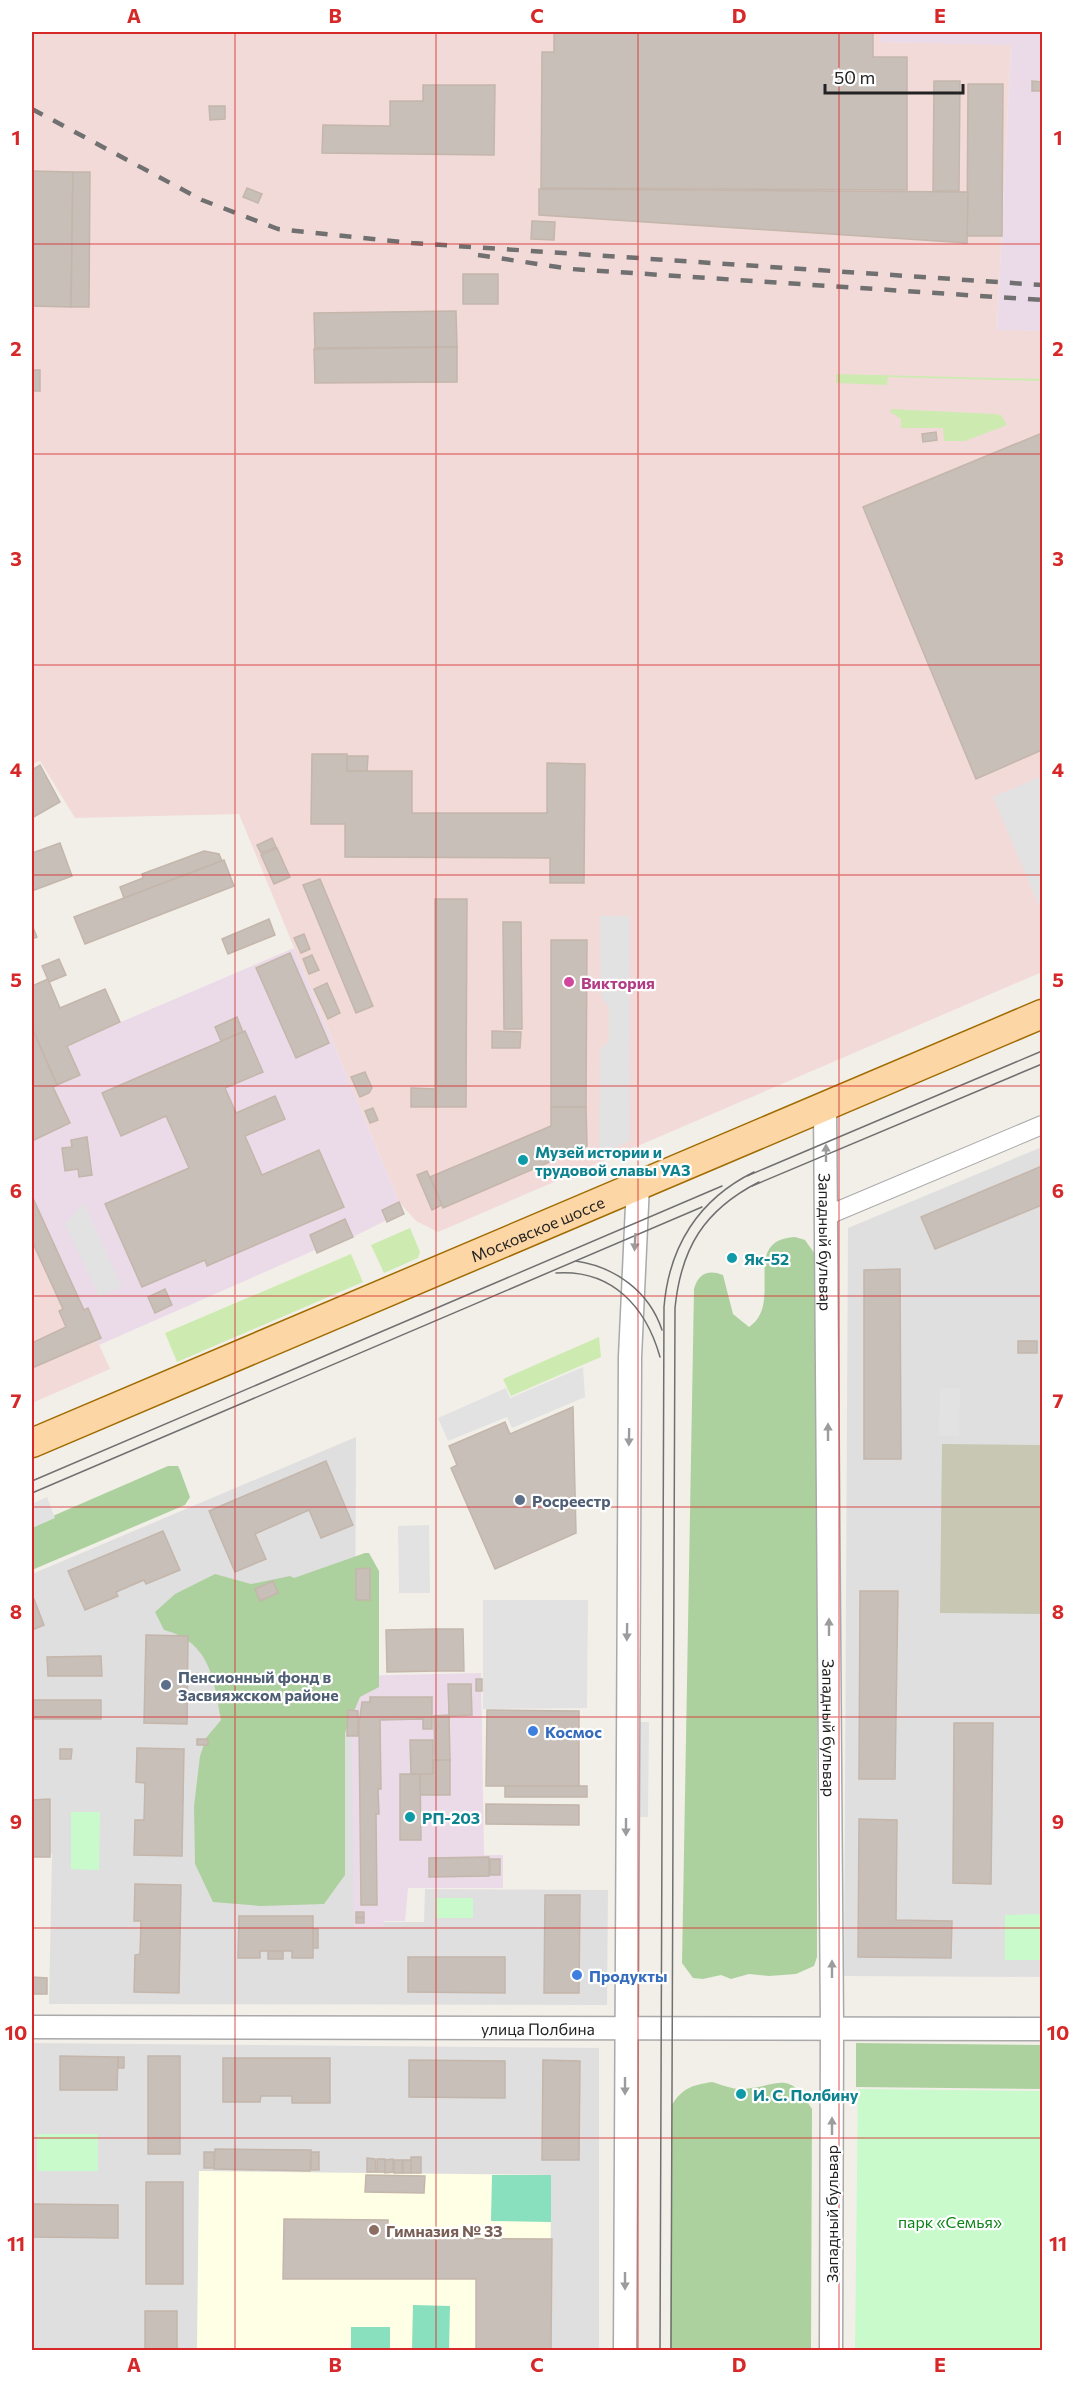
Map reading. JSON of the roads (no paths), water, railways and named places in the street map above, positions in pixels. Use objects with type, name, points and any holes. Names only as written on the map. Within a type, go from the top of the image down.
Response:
[{"type":"main road","name":"Московское шоссе","points":[[32,1443],[1042,1014]]},
{"type":"street","name":"Западный бульвар","points":[[825,1106],[832,2028],[831,2350]]},
{"type":"street","points":[[826,1216],[1042,1125]]},
{"type":"street","points":[[625,2350],[630,1357],[638,1184]]},
{"type":"street","name":"улица Полбина","points":[[32,2027],[1042,2030]]},
{"type":"tram line","points":[[747,1176],[1042,1051]]},
{"type":"tram line","points":[[752,1186],[1042,1064]]},
{"type":"tram line","points":[[660,2350],[664,1307],[672,1264],[690,1227],[717,1196],[754,1172]]},
{"type":"tram line","points":[[671,2350],[675,1308],[683,1267],[699,1233],[724,1205],[759,1182]]},
{"type":"tram line","points":[[32,1481],[722,1186]]},
{"type":"tram line","points":[[32,1493],[702,1207]]},
{"type":"tram line","points":[[576,1261],[604,1269],[629,1283],[649,1304],[662,1330]]},
{"type":"tram line","points":[[556,1273],[576,1273],[594,1277],[624,1295],[646,1322],[660,1357]]},
{"type":"railway","points":[[32,109],[202,200],[278,229],[412,243],[1042,285]]},
{"type":"railway","points":[[478,255],[571,269],[1042,300]]},
{"type":"place","name":"Виктория","points":[[569,982]]},
{"type":"place","name":"Музей истории и трудовой славы УАЗ","points":[[523,1160]]},
{"type":"place","name":"Як-52","points":[[732,1258]]},
{"type":"place","name":"Росреестр","points":[[520,1500]]},
{"type":"place","name":"Пенсионный фонд в Засвияжском районе","points":[[166,1685]]},
{"type":"place","name":"Космос","points":[[533,1731]]},
{"type":"place","name":"РП-203","points":[[410,1817]]},
{"type":"place","name":"Продукты","points":[[577,1975]]},
{"type":"place","name":"И. С. Полбину","points":[[741,2094]]},
{"type":"place","name":"Гимназия № 33","points":[[374,2230]]},
{"type":"park label","name":"парк «Семья»","points":[[950,2221]]}]
